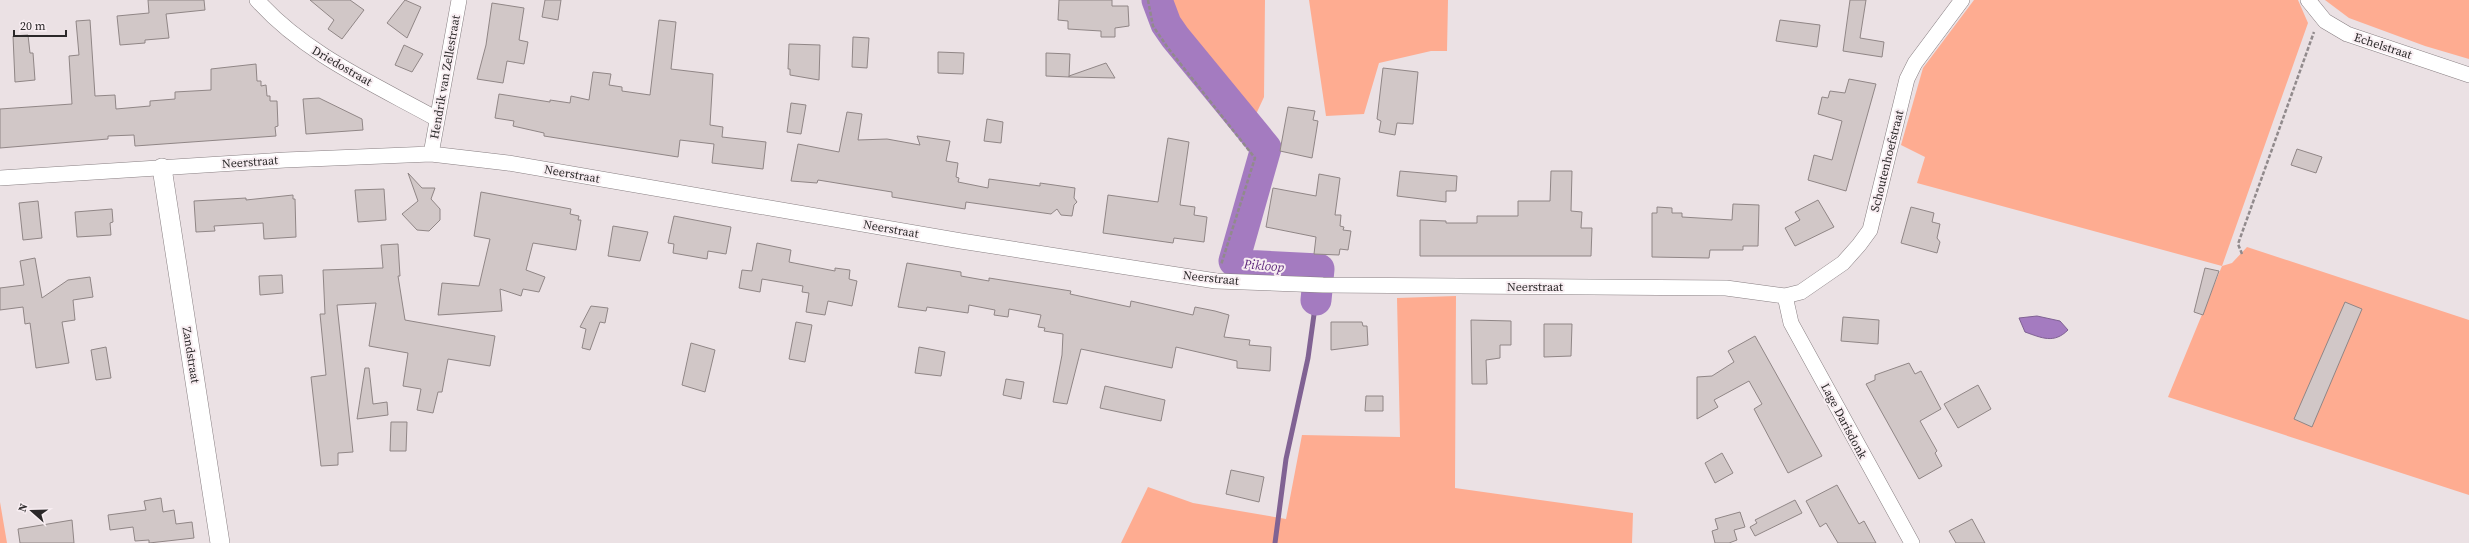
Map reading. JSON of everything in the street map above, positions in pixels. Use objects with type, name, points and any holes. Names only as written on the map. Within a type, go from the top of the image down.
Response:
[{"type":"street","name":"Driedostraat","points":[[257,0],[271,16],[311,48],[437,119]]},
{"type":"street","name":"Hendrik van Zellestraat","points":[[432,154],[459,0]]},
{"type":"street","name":"Schoutenhoefstraat","points":[[1785,296],[1801,292],[1843,263],[1870,230],[1907,78],[1916,63],[1962,0]]},
{"type":"street","name":"Echelstraat","points":[[2308,0],[2325,21],[2347,34],[2469,75]]},
{"type":"street","name":"Neerstraat","points":[[0,178],[285,160],[432,154],[508,163],[961,241],[1216,281],[1316,285],[1726,288],[1785,296]]},
{"type":"street","name":"Zandstraat","points":[[162,168],[220,543]]},
{"type":"street","name":"Lage Darisdonk","points":[[1785,296],[1791,323],[1912,543]]},
{"type":"path","points":[[1148,0],[1154,26],[1168,48],[1255,158],[1216,281]]},
{"type":"path","points":[[2242,254],[2238,244],[2320,16]]},
{"type":"shaded area","points":[[1157,0],[1265,0],[1264,97],[1245,138],[1166,24]]},
{"type":"shaded area","points":[[1309,0],[1448,0],[1447,51],[1431,51],[1379,63],[1364,114],[1326,116]]},
{"type":"shaded area","points":[[1974,0],[2298,0],[2308,23],[2222,266],[1917,183],[1925,157],[1901,145],[1923,68]]},
{"type":"shaded area","points":[[2325,0],[2469,0],[2469,59],[2425,46],[2349,18]]},
{"type":"shaded area","points":[[2247,247],[2469,320],[2469,495],[2168,397],[2222,266],[2232,263]]},
{"type":"shaded area","points":[[1456,296],[1455,488],[1633,513],[1632,543],[1121,543],[1148,487],[1193,503],[1286,519],[1302,435],[1400,437],[1397,298]]},
{"type":"shaded area","points":[[2037,316],[2060,321],[2068,330],[2058,337],[2053,338],[2042,338],[2025,332],[2019,318]]},
{"type":"shaded area","points":[[0,502],[7,543],[0,543]]},
{"type":"building","points":[[148,0],[204,0],[205,10],[166,14],[169,38],[145,40],[145,43],[120,45],[117,16],[149,13]]},
{"type":"building","points":[[310,0],[350,0],[364,10],[342,39],[328,29],[334,20]]},
{"type":"building","points":[[405,0],[421,7],[407,38],[387,23]]},
{"type":"building","points":[[545,0],[561,0],[558,20],[542,17]]},
{"type":"building","points":[[1059,0],[1112,0],[1112,6],[1128,6],[1129,26],[1115,28],[1115,37],[1101,37],[1101,31],[1068,29],[1068,21],[1058,20]]},
{"type":"building","points":[[1850,0],[1866,0],[1860,38],[1884,42],[1882,57],[1843,51]]},
{"type":"building","points":[[492,3],[524,8],[519,40],[528,42],[524,64],[507,61],[503,83],[477,79],[486,45]]},
{"type":"building","points":[[90,20],[95,96],[115,95],[116,109],[150,106],[150,101],[175,99],[175,92],[211,90],[211,69],[256,64],[257,81],[261,81],[261,86],[266,85],[267,96],[270,96],[270,101],[277,101],[278,126],[275,127],[276,136],[135,146],[134,135],[108,136],[108,139],[0,148],[0,109],[72,104],[69,56],[79,55],[76,21]]},
{"type":"building","points":[[659,20],[676,22],[671,69],[713,74],[710,125],[723,127],[722,137],[766,142],[763,169],[712,163],[714,144],[680,140],[678,157],[544,136],[544,133],[513,126],[514,121],[495,118],[499,94],[550,102],[550,100],[570,103],[571,96],[589,100],[593,72],[611,74],[609,85],[622,87],[622,91],[650,95]]},
{"type":"building","points":[[1780,20],[1820,25],[1817,47],[1776,41]]},
{"type":"building","points":[[28,35],[30,53],[33,53],[35,80],[15,82],[13,36]]},
{"type":"building","points":[[853,37],[869,38],[867,68],[852,67]]},
{"type":"building","points":[[789,44],[820,45],[819,80],[790,75],[790,69],[788,69]]},
{"type":"building","points":[[404,45],[423,54],[412,72],[395,65]]},
{"type":"building","points":[[938,52],[964,53],[963,74],[938,73]]},
{"type":"building","points":[[1046,53],[1070,54],[1069,77],[1046,76]]},
{"type":"building","points":[[1106,63],[1115,78],[1069,77],[1069,76]]},
{"type":"building","points":[[1383,68],[1418,72],[1413,124],[1397,123],[1395,135],[1379,132],[1381,121],[1377,119]]},
{"type":"building","points":[[1849,79],[1876,84],[1846,191],[1808,180],[1814,155],[1832,160],[1842,121],[1818,114],[1822,97],[1828,98],[1830,91],[1845,93]]},
{"type":"building","points":[[319,98],[362,119],[363,130],[306,134],[303,99]]},
{"type":"building","points":[[791,103],[806,105],[801,134],[787,132]]},
{"type":"building","points":[[1288,107],[1315,111],[1313,120],[1318,121],[1312,158],[1280,151]]},
{"type":"building","points":[[847,112],[862,114],[858,140],[887,139],[920,145],[917,136],[950,141],[946,161],[958,163],[956,177],[959,178],[958,182],[988,188],[989,179],[1040,186],[1040,183],[1075,188],[1074,198],[1077,202],[1074,205],[1072,216],[1061,215],[1057,209],[1051,214],[966,202],[965,209],[892,197],[892,192],[818,180],[817,183],[791,181],[798,144],[839,152]]},
{"type":"building","points":[[987,119],[1003,122],[1001,143],[984,141]]},
{"type":"building","points":[[1168,138],[1189,142],[1180,205],[1195,207],[1194,215],[1207,217],[1204,242],[1174,238],[1173,243],[1103,233],[1108,195],[1158,202]]},
{"type":"building","points":[[2297,149],[2322,157],[2316,173],[2291,165]]},
{"type":"building","points":[[1400,171],[1457,176],[1456,191],[1446,191],[1446,202],[1397,196]]},
{"type":"building","points":[[1551,171],[1572,171],[1571,211],[1582,212],[1581,228],[1592,228],[1591,256],[1420,256],[1420,220],[1446,221],[1446,223],[1477,223],[1477,216],[1518,216],[1518,201],[1550,201]]},
{"type":"building","points":[[408,173],[422,188],[435,188],[431,199],[440,209],[440,220],[429,231],[417,230],[402,214],[418,201]]},
{"type":"building","points":[[1319,174],[1340,178],[1335,215],[1341,215],[1340,226],[1344,227],[1343,230],[1351,231],[1348,250],[1340,249],[1339,255],[1314,254],[1316,237],[1266,227],[1273,188],[1316,196]]},
{"type":"building","points":[[384,189],[386,220],[358,222],[355,190]]},
{"type":"building","points":[[481,192],[571,209],[570,214],[579,216],[578,220],[581,220],[576,250],[533,243],[526,270],[545,277],[539,292],[523,289],[521,296],[500,289],[502,311],[438,315],[442,283],[479,286],[490,239],[474,236]]},
{"type":"building","points":[[293,195],[293,199],[295,199],[296,237],[264,239],[263,223],[214,226],[215,231],[196,232],[194,201],[246,198],[246,200]]},
{"type":"building","points":[[1818,200],[1834,227],[1795,246],[1785,228],[1800,220],[1795,212]]},
{"type":"building","points":[[38,201],[42,238],[23,240],[19,203]]},
{"type":"building","points":[[1733,204],[1759,205],[1758,246],[1743,246],[1743,250],[1710,250],[1709,258],[1652,257],[1652,213],[1657,213],[1657,207],[1672,208],[1672,213],[1682,213],[1682,217],[1732,220]]},
{"type":"building","points":[[1911,207],[1934,213],[1932,222],[1940,224],[1937,238],[1940,242],[1937,253],[1901,243]]},
{"type":"building","points":[[112,209],[113,222],[110,223],[111,235],[77,237],[75,212]]},
{"type":"building","points":[[674,216],[731,227],[726,254],[708,251],[707,259],[673,253],[674,244],[668,243]]},
{"type":"building","points":[[613,226],[648,232],[640,261],[608,256]]},
{"type":"building","points":[[757,243],[791,250],[789,262],[835,271],[835,268],[850,270],[849,279],[857,281],[852,306],[828,301],[825,315],[806,312],[809,293],[802,292],[803,286],[762,279],[760,292],[739,288],[742,270],[752,271]]},
{"type":"building","points":[[398,244],[400,276],[398,276],[405,320],[495,336],[490,366],[448,359],[442,392],[438,392],[433,413],[417,410],[421,389],[403,386],[408,353],[369,346],[376,303],[337,305],[353,452],[338,453],[338,465],[321,466],[311,377],[326,375],[320,314],[325,314],[323,270],[383,268],[381,245]]},
{"type":"building","points":[[35,258],[42,298],[68,280],[90,277],[93,297],[73,300],[75,320],[62,322],[69,363],[36,368],[30,323],[25,324],[23,307],[0,310],[0,288],[24,285],[20,261]]},
{"type":"building","points":[[907,263],[961,272],[961,276],[989,281],[989,278],[1071,291],[1070,294],[1130,307],[1131,301],[1193,315],[1195,307],[1229,315],[1224,337],[1250,340],[1249,345],[1271,347],[1270,371],[1237,368],[1237,361],[1176,347],[1172,368],[1081,349],[1067,404],[1053,402],[1062,355],[1063,334],[1044,331],[1045,328],[1038,327],[1041,315],[1009,309],[1008,317],[994,315],[995,310],[969,305],[968,313],[927,307],[926,311],[898,307]]},
{"type":"building","points":[[2205,268],[2219,271],[2203,315],[2194,312]]},
{"type":"building","points":[[282,275],[283,293],[260,295],[259,276]]},
{"type":"building","points":[[2345,302],[2362,309],[2312,427],[2294,419]]},
{"type":"building","points":[[591,306],[608,308],[605,323],[600,322],[590,350],[582,348],[586,329],[580,327]]},
{"type":"building","points":[[1843,317],[1879,320],[1878,344],[1841,341]]},
{"type":"building","points":[[1471,320],[1511,321],[1511,345],[1500,345],[1500,358],[1486,360],[1487,384],[1472,384]]},
{"type":"building","points":[[796,322],[812,325],[805,362],[789,359]]},
{"type":"building","points":[[1331,322],[1362,322],[1363,326],[1367,326],[1368,345],[1331,350]]},
{"type":"building","points":[[1544,324],[1572,324],[1571,356],[1544,357]]},
{"type":"building","points":[[1755,336],[1822,456],[1788,473],[1754,409],[1762,404],[1749,381],[1714,400],[1718,407],[1697,419],[1697,377],[1712,376],[1734,362],[1728,351]]},
{"type":"building","points":[[691,343],[715,350],[705,392],[682,385]]},
{"type":"building","points":[[106,347],[111,378],[96,380],[91,350]]},
{"type":"building","points":[[919,347],[945,352],[941,376],[915,373]]},
{"type":"building","points":[[1909,363],[1915,374],[1921,371],[1941,409],[1920,421],[1937,451],[1935,453],[1942,466],[1919,479],[1866,384],[1875,380],[1875,375]]},
{"type":"building","points":[[365,368],[369,368],[373,404],[387,402],[388,415],[357,419]]},
{"type":"building","points":[[1006,379],[1024,382],[1021,399],[1003,395]]},
{"type":"building","points":[[1978,385],[1991,409],[1958,428],[1944,404]]},
{"type":"building","points":[[1105,386],[1165,400],[1161,421],[1100,408]]},
{"type":"building","points":[[1366,396],[1383,396],[1383,411],[1365,411]]},
{"type":"building","points":[[391,422],[407,422],[406,451],[390,451]]},
{"type":"building","points":[[1722,453],[1733,473],[1715,483],[1705,463]]},
{"type":"building","points":[[1231,470],[1264,477],[1259,502],[1226,494]]},
{"type":"building","points":[[1837,485],[1859,524],[1864,521],[1876,543],[1838,543],[1826,523],[1820,527],[1806,501]]},
{"type":"building","points":[[161,498],[163,512],[174,510],[176,524],[192,522],[194,538],[149,543],[149,540],[135,541],[133,527],[110,530],[108,515],[146,510],[144,501]]},
{"type":"building","points":[[1795,500],[1802,513],[1755,536],[1750,527],[1757,523],[1755,520]]},
{"type":"building","points":[[1740,512],[1745,527],[1734,530],[1737,540],[1729,543],[1715,543],[1712,531],[1718,529],[1715,519]]},
{"type":"building","points":[[1972,519],[1985,543],[1956,543],[1949,531]]},
{"type":"building","points":[[72,520],[74,543],[20,543],[18,529]]},
{"type":"waterway","name":"Pikloop","points":[[1157,0],[1166,24],[1175,37],[1266,148],[1234,261],[1242,265],[1319,269],[1316,300]]},
{"type":"waterway","name":"Pikloop","points":[[1275,543],[1286,459],[1308,358],[1316,300]]}]
